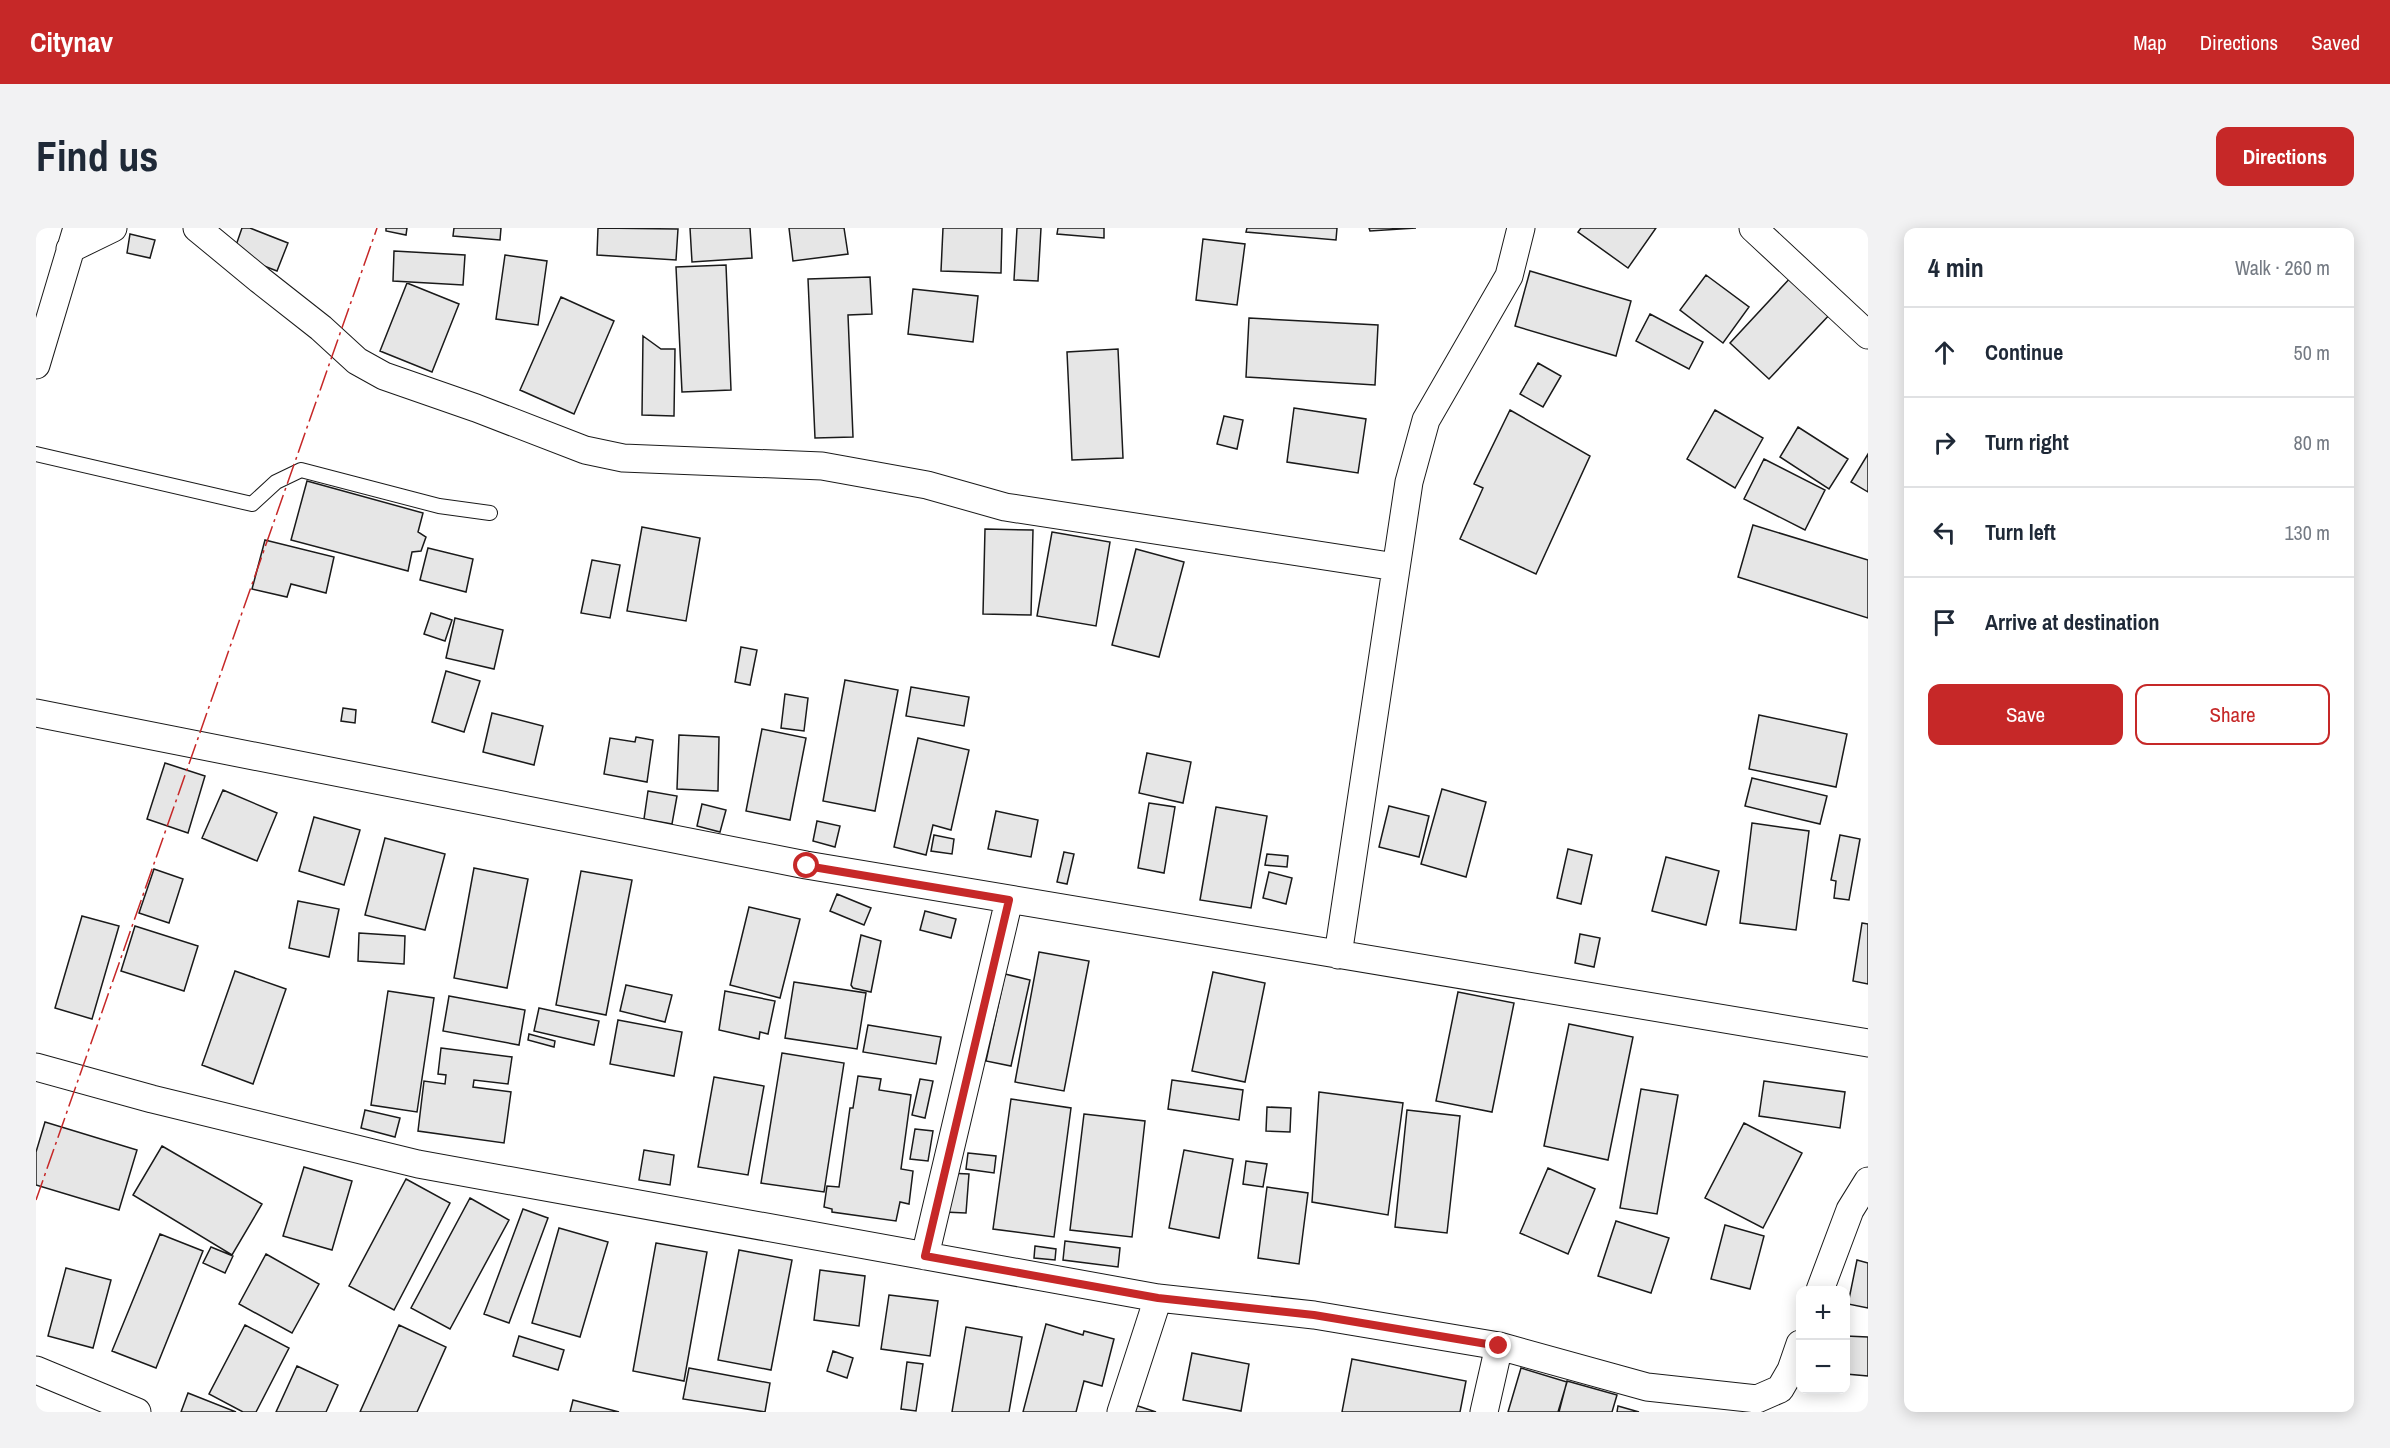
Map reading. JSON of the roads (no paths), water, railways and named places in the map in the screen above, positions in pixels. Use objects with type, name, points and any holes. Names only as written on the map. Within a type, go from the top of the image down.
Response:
[{"type":"street","points":[[36,365],[73,238],[112,228]]},
{"type":"street","points":[[197,228],[321,328],[357,361],[375,371],[585,450],[623,458],[822,466],[927,485],[1005,507],[1396,567]]},
{"type":"street","points":[[1338,955],[1409,482],[1426,420],[1509,276],[1521,228]]},
{"type":"street","points":[[1753,228],[1868,334]]},
{"type":"street","points":[[36,713],[807,866],[1868,1043]]},
{"type":"street","points":[[925,1256],[1009,900]]},
{"type":"street","points":[[36,1067],[152,1099],[418,1164],[1158,1298],[1314,1315],[1499,1346],[1647,1387],[1783,1400],[1796,1356]]},
{"type":"street","points":[[1822,1286],[1850,1210],[1868,1181]]},
{"type":"street","points":[[1121,1412],[1158,1298]]},
{"type":"street","points":[[1484,1412],[1499,1346]]},
{"type":"street","points":[[36,1370],[137,1412]]},
{"type":"lane","points":[[36,454],[252,504],[276,482],[301,470],[439,506],[490,513]]}]
